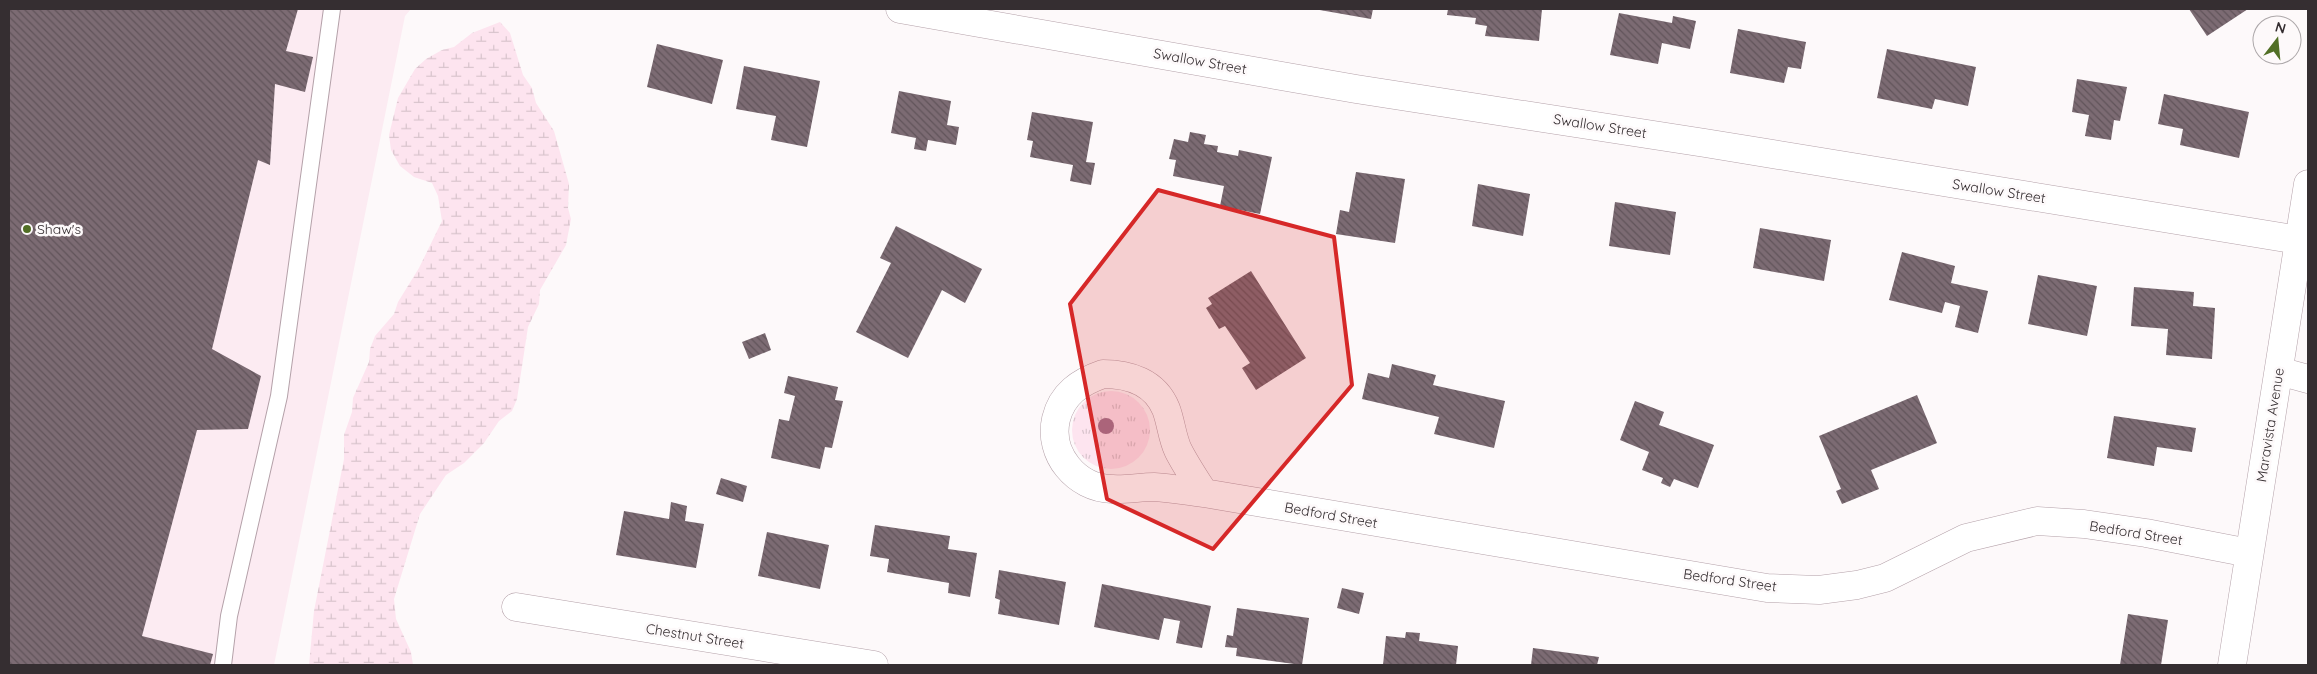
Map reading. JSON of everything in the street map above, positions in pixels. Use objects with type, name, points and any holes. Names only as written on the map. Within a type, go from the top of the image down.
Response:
[{"type":"street","name":"Swallow Street","points":[[900,9],[1356,88],[2299,240]]},
{"type":"street","name":"Maravista Avenue","points":[[2232,665],[2308,184]]},
{"type":"street","points":[[2279,371],[2308,379]]},
{"type":"street","name":"Bedford Street","points":[[1204,493],[1178,449],[1166,408],[1155,392],[1140,380],[1122,374],[1103,374],[1084,380],[1069,392],[1059,408],[1054,427],[1056,446],[1064,463],[1076,476],[1093,486],[1112,489],[1156,487],[1204,493],[1767,588],[1819,590],[1857,585],[1886,578],[1966,538],[2038,521],[2084,524],[2146,533],[2249,553]]},
{"type":"street","name":"Chestnut Street","points":[[516,607],[874,665]]},
{"type":"lane","points":[[222,665],[229,616],[279,396],[332,9]]},
{"type":"highlighted area","points":[[1158,190],[1334,237],[1352,385],[1213,549],[1107,499],[1070,304]]},
{"type":"shaded area","points":[[9,9],[411,9],[405,16],[274,665],[9,665]]},
{"type":"green space","points":[[500,22],[510,33],[523,75],[532,88],[536,103],[554,131],[569,184],[568,208],[571,219],[566,245],[540,290],[539,304],[528,327],[517,399],[512,411],[499,421],[484,443],[464,463],[446,475],[420,514],[394,599],[396,619],[411,652],[413,665],[309,665],[314,611],[344,459],[344,435],[352,412],[353,398],[369,362],[370,349],[375,336],[394,314],[398,302],[419,268],[442,221],[438,196],[432,183],[414,177],[400,166],[391,150],[389,135],[398,98],[415,69],[426,59],[442,50],[454,47],[472,33]]},
{"type":"green space","points":[[1111,391],[1126,394],[1139,402],[1147,415],[1150,430],[1147,445],[1139,458],[1126,466],[1111,469],[1096,466],[1083,458],[1075,445],[1072,430],[1075,415],[1083,402],[1096,394]]},
{"type":"building","points":[[9,9],[298,9],[286,51],[313,57],[305,92],[275,84],[270,165],[258,160],[212,349],[261,376],[248,429],[197,430],[142,636],[213,654],[210,665],[9,665]]},
{"type":"building","points":[[1314,9],[1373,9],[1371,19]]},
{"type":"building","points":[[1448,9],[1542,9],[1539,41],[1485,36],[1487,26],[1475,24],[1476,18],[1447,15]]},
{"type":"building","points":[[2189,9],[2248,9],[2207,36]]},
{"type":"building","points":[[1619,13],[1672,23],[1673,16],[1696,21],[1690,49],[1662,43],[1658,64],[1610,55]]},
{"type":"building","points":[[1738,29],[1806,42],[1801,69],[1788,67],[1784,83],[1730,73]]},
{"type":"building","points":[[657,44],[723,60],[712,104],[647,87]]},
{"type":"building","points":[[1887,49],[1976,67],[1968,106],[1935,99],[1932,109],[1877,98]]},
{"type":"building","points":[[744,66],[820,81],[807,147],[771,140],[776,116],[736,109]]},
{"type":"building","points":[[2077,79],[2127,87],[2120,121],[2114,120],[2111,140],[2085,136],[2089,115],[2072,112]]},
{"type":"building","points":[[899,91],[951,101],[947,125],[959,127],[956,145],[928,140],[926,151],[914,149],[916,138],[891,133]]},
{"type":"building","points":[[2164,94],[2249,112],[2239,158],[2180,145],[2183,129],[2158,124]]},
{"type":"building","points":[[1032,112],[1093,122],[1086,162],[1095,163],[1091,185],[1070,181],[1073,165],[1030,157],[1033,141],[1027,140]]},
{"type":"building","points":[[1190,132],[1206,135],[1204,144],[1218,146],[1217,152],[1238,156],[1239,150],[1272,157],[1260,214],[1220,206],[1224,186],[1173,176],[1176,160],[1169,159],[1174,139],[1188,142]]},
{"type":"building","points":[[1356,172],[1405,179],[1395,243],[1336,234],[1340,210],[1349,212]]},
{"type":"building","points":[[1478,184],[1530,194],[1523,236],[1472,226]]},
{"type":"building","points":[[1615,202],[1676,212],[1670,255],[1609,246]]},
{"type":"building","points":[[896,226],[982,269],[965,303],[942,290],[908,358],[856,332],[891,263],[880,258]]},
{"type":"building","points":[[1760,228],[1831,240],[1824,281],[1753,268]]},
{"type":"building","points":[[1902,252],[1955,266],[1951,283],[1988,291],[1978,333],[1955,327],[1960,306],[1945,302],[1942,313],[1889,300]]},
{"type":"building","points":[[1251,271],[1306,358],[1256,390],[1242,368],[1250,363],[1225,326],[1219,329],[1206,308],[1212,304],[1208,298]]},
{"type":"building","points":[[2038,275],[2097,286],[2087,336],[2028,324]]},
{"type":"building","points":[[2134,287],[2194,292],[2193,306],[2215,308],[2212,359],[2166,355],[2168,329],[2131,326]]},
{"type":"building","points":[[765,333],[771,350],[749,359],[742,342]]},
{"type":"building","points":[[1392,364],[1436,375],[1433,385],[1505,401],[1494,448],[1434,434],[1439,417],[1362,399],[1368,373],[1389,378]]},
{"type":"building","points":[[788,376],[838,387],[835,400],[843,401],[832,448],[825,447],[820,469],[771,458],[779,419],[789,421],[795,396],[784,393]]},
{"type":"building","points":[[1917,395],[1937,443],[1871,470],[1879,489],[1842,504],[1836,491],[1841,489],[1819,436]]},
{"type":"building","points":[[1635,401],[1664,412],[1659,425],[1714,445],[1698,488],[1674,479],[1670,487],[1661,483],[1663,478],[1642,470],[1649,452],[1620,440]]},
{"type":"building","points":[[2114,416],[2196,428],[2192,452],[2157,447],[2154,466],[2107,458]]},
{"type":"building","points":[[721,478],[747,486],[743,502],[716,494]]},
{"type":"building","points":[[671,502],[687,506],[685,521],[704,524],[696,568],[616,555],[624,511],[669,519]]},
{"type":"building","points":[[875,525],[950,536],[948,549],[977,553],[970,597],[948,593],[949,583],[887,572],[889,559],[870,556]]},
{"type":"building","points":[[767,532],[829,545],[820,589],[758,576]]},
{"type":"building","points":[[999,570],[1066,582],[1059,625],[998,614],[1000,600],[995,598]]},
{"type":"building","points":[[1102,584],[1211,606],[1202,648],[1176,643],[1180,621],[1164,618],[1159,640],[1094,627]]},
{"type":"building","points":[[1342,588],[1364,593],[1359,614],[1337,608]]},
{"type":"building","points":[[1237,608],[1309,618],[1302,665],[1236,656],[1237,648],[1225,647],[1227,635],[1233,636]]},
{"type":"building","points":[[2128,614],[2168,620],[2161,665],[2120,665]]},
{"type":"building","points":[[1406,632],[1420,633],[1419,641],[1458,646],[1456,665],[1383,665],[1386,636],[1405,638]]},
{"type":"building","points":[[1533,648],[1599,657],[1597,665],[1531,665]]},
{"type":"place","name":"Shaw's","points":[[27,229]]}]
